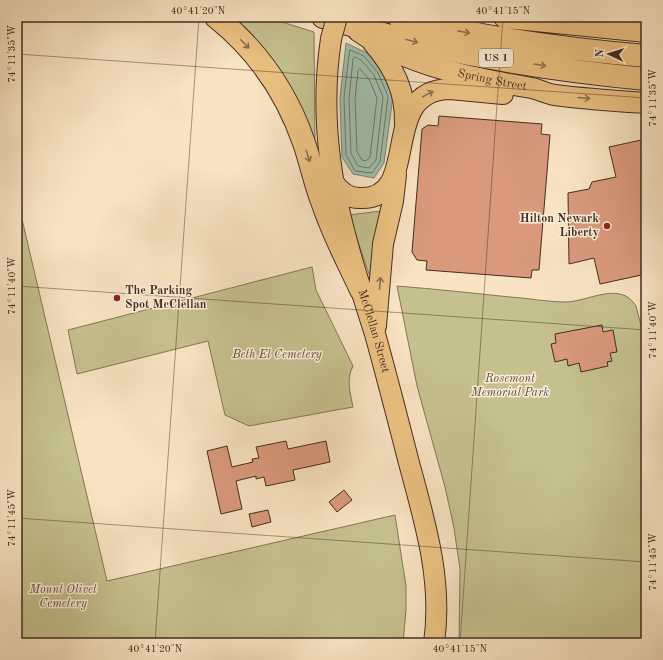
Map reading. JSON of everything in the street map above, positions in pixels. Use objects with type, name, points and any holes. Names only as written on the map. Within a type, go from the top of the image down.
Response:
[{"type":"highway","points":[[216,17],[256,56],[287,102],[304,143],[328,219],[361,290]]},
{"type":"highway","name":"US 1","points":[[323,17],[342,20],[411,41],[468,53],[569,70],[646,80]]},
{"type":"highway","points":[[399,17],[497,38],[569,48],[646,56]]},
{"type":"highway","points":[[505,17],[646,31]]},
{"type":"main road","name":"McClellan Street","points":[[342,20],[332,40],[326,94],[334,183],[342,224],[375,336],[422,511],[431,551],[436,591],[434,643]]},
{"type":"main road","name":"Spring Street","points":[[342,20],[370,40],[398,53],[435,67],[489,81],[538,90],[553,95],[646,103]]},
{"type":"main road","points":[[370,40],[389,63],[398,81],[404,99],[405,124]]},
{"type":"main road","points":[[334,183],[344,194],[348,196],[360,198],[382,194],[390,186],[397,163],[405,124],[412,109],[421,98],[428,94],[442,89],[535,97],[553,95]]},
{"type":"main road","points":[[375,336],[382,250],[393,202],[397,163]]},
{"type":"green space","points":[[229,17],[266,17],[314,32],[315,146]]},
{"type":"green space","name":"Mount Olivet Cemetery","points":[[17,198],[107,581],[395,515],[406,586],[406,610],[403,643],[17,643]]},
{"type":"green space","points":[[381,211],[371,280],[349,215]]},
{"type":"green space","name":"Beth El Cemetery","points":[[312,267],[316,290],[353,366],[349,381],[353,407],[249,426],[225,415],[208,341],[77,374],[68,330]]},
{"type":"green space","name":"Rosemont Memorial Park","points":[[397,286],[558,302],[574,301],[613,293],[621,294],[629,298],[636,306],[646,345],[646,643],[459,643],[460,569],[454,528],[445,487],[417,386]]},
{"type":"water","points":[[346,43],[367,53],[382,71],[393,96],[384,163],[374,178],[353,174],[342,157],[340,98]]},
{"type":"building","points":[[439,116],[542,124],[541,134],[550,135],[539,270],[532,270],[531,278],[426,270],[427,261],[417,260],[412,252],[422,129],[428,125],[438,126]]},
{"type":"building","name":"Hilton Newark Liberty","points":[[646,139],[646,274],[600,284],[594,258],[569,264],[568,193],[589,189],[592,182],[616,177],[609,147]]},
{"type":"building","points":[[602,325],[603,332],[613,330],[617,352],[610,353],[612,361],[607,362],[608,366],[581,372],[579,363],[568,366],[567,359],[555,362],[551,344],[556,343],[555,334]]},
{"type":"building","points":[[286,441],[288,449],[326,441],[330,462],[293,470],[295,480],[266,486],[264,477],[256,479],[256,476],[236,481],[242,509],[221,514],[207,451],[227,446],[232,467],[253,462],[252,459],[259,458],[256,447]]},
{"type":"building","points":[[344,490],[352,500],[337,512],[329,502]]},
{"type":"building","points":[[268,510],[271,522],[252,527],[249,514]]},
{"type":"place","name":"Hilton Newark Liberty","points":[[607,226]]},
{"type":"place","name":"The Parking Spot McClellan","points":[[117,298]]}]
